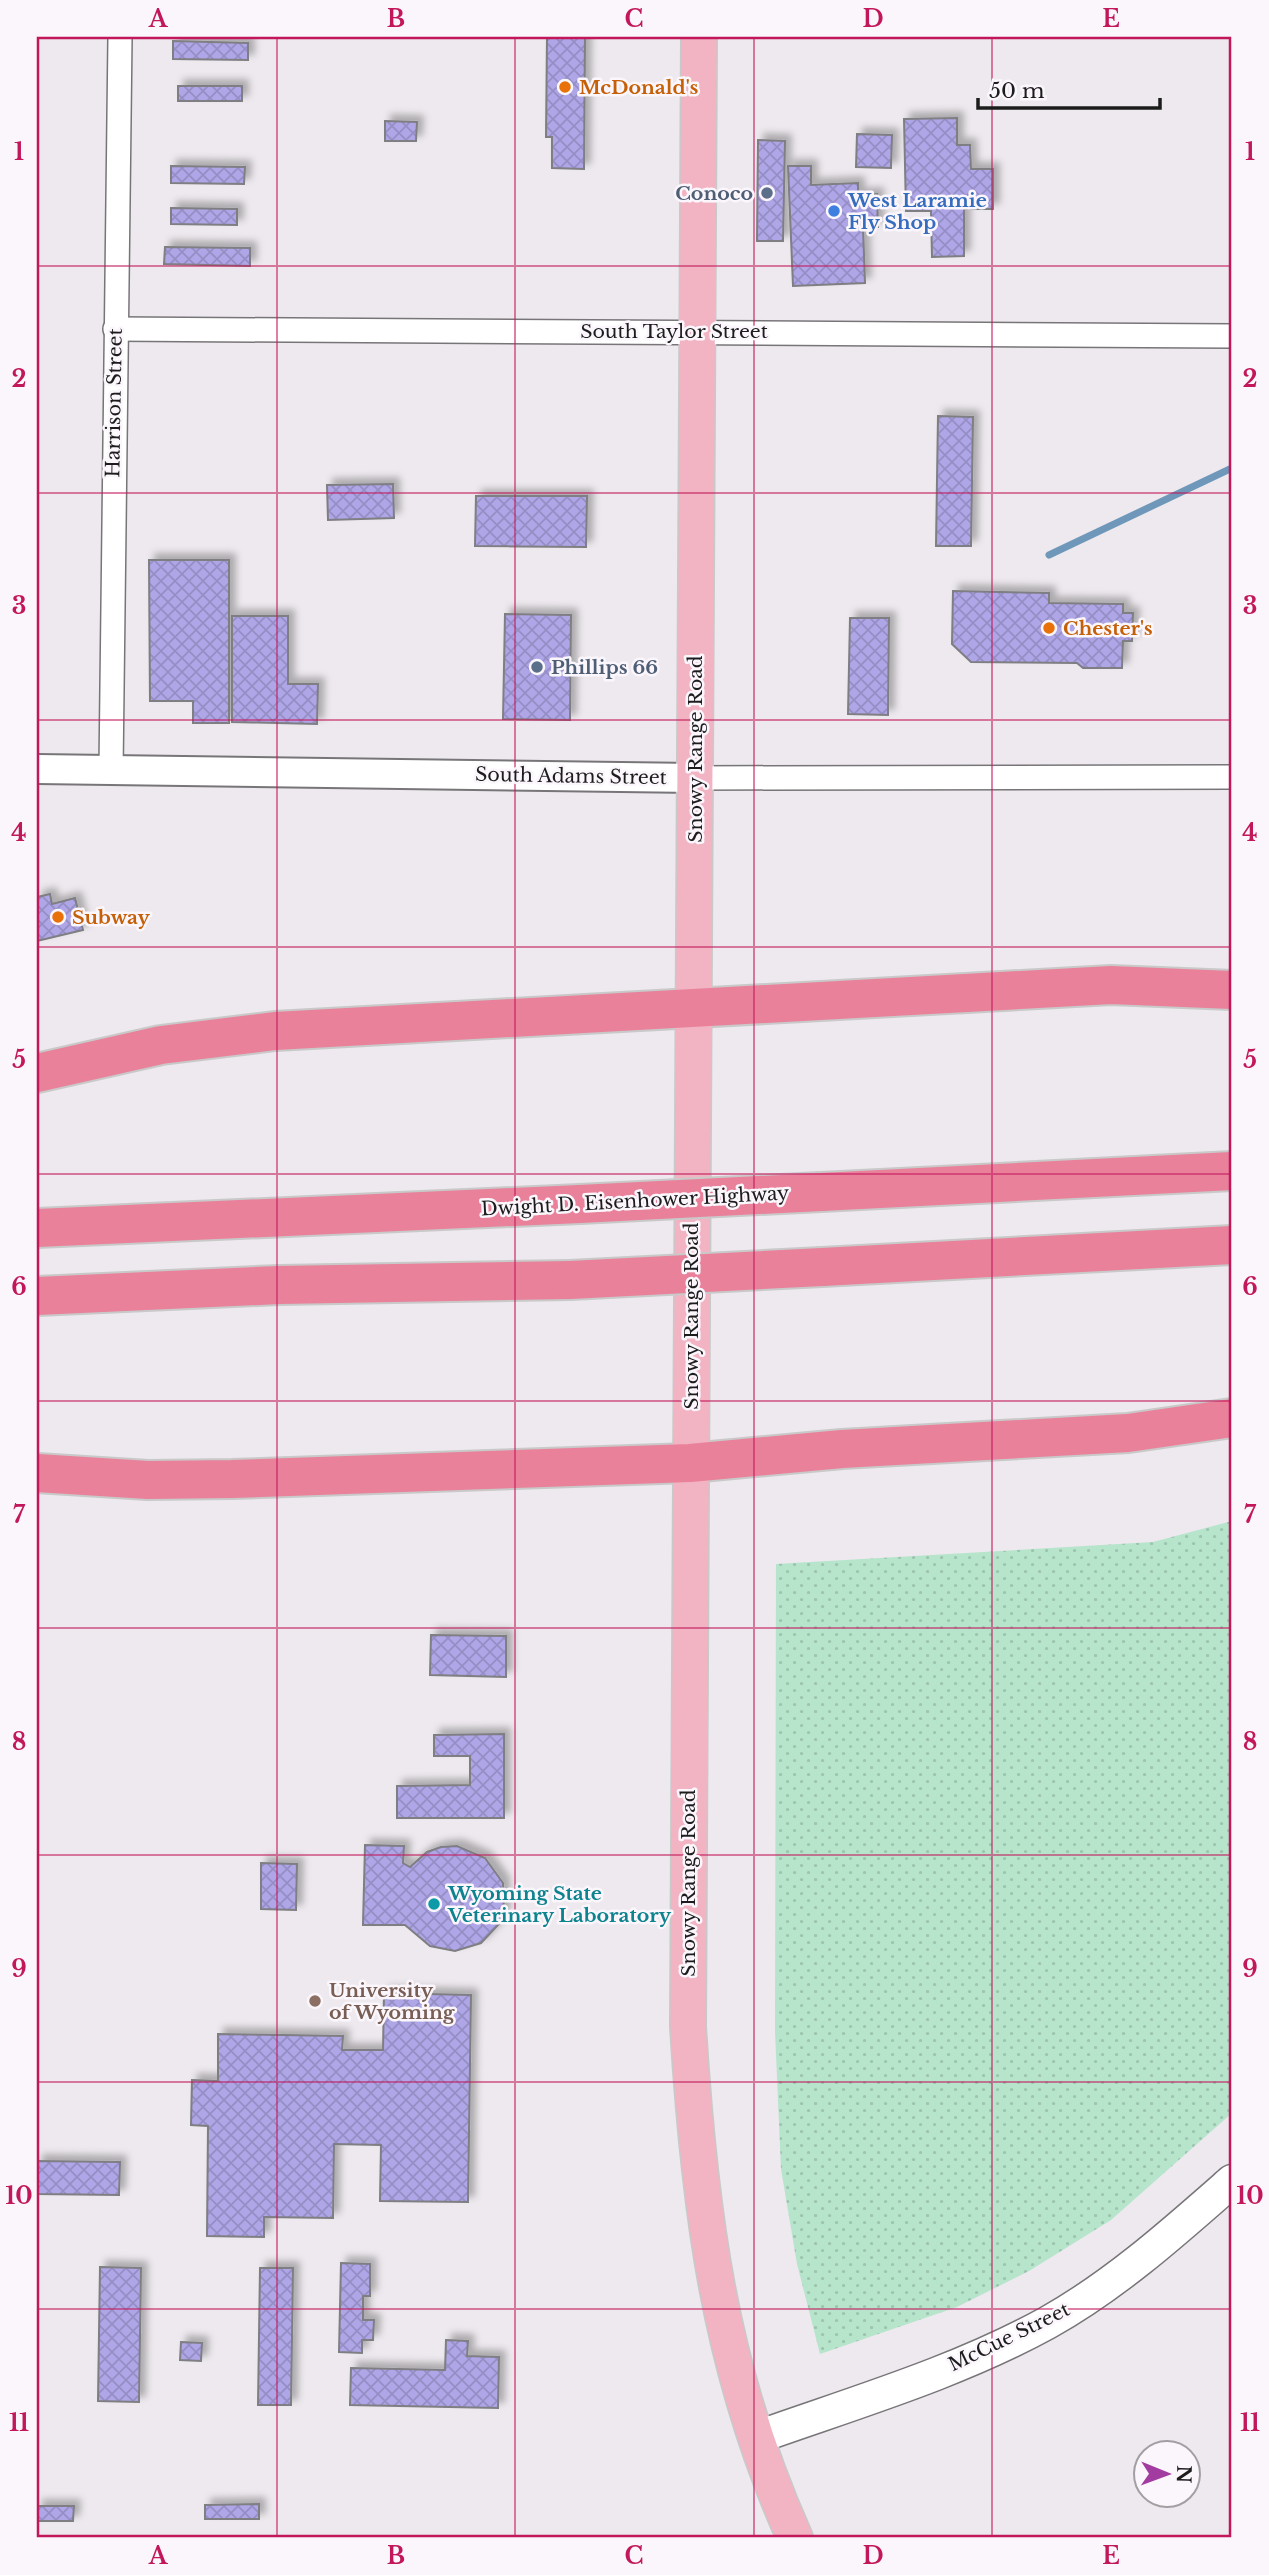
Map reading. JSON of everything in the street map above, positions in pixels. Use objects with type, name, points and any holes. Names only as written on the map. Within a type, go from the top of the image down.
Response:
[{"type":"highway","points":[[37,1073],[161,1045],[275,1031],[1111,985],[1232,990]]},
{"type":"highway","name":"Dwight D. Eisenhower Highway","points":[[37,1228],[1232,1171]]},
{"type":"highway","points":[[37,1296],[279,1285],[569,1280],[1232,1245]]},
{"type":"highway","points":[[37,1473],[148,1480],[232,1479],[690,1463],[842,1449],[1128,1433],[1232,1418]]},
{"type":"main road","name":"Snowy Range Road","points":[[699,37],[687,1934],[694,2120],[704,2220],[722,2323],[768,2478],[795,2538]]},
{"type":"main road","name":"McCue Street","points":[[755,2438],[976,2357],[1047,2323],[1104,2287],[1232,2181]]},
{"type":"street","name":"Harrison Street","points":[[111,770],[120,37]]},
{"type":"street","name":"South Taylor Street","points":[[115,328],[1232,336]]},
{"type":"street","name":"South Adams Street","points":[[37,769],[695,778],[1232,776]]},
{"type":"green space","points":[[1232,1521],[1232,2113],[1111,2220],[1029,2271],[957,2307],[820,2354],[797,2264],[781,2169],[775,2031],[776,1564],[1153,1542]]},
{"type":"building","name":"McDonald's","points":[[547,37],[585,37],[584,169],[552,168],[552,137],[546,137]]},
{"type":"building","points":[[173,41],[248,43],[248,60],[173,59]]},
{"type":"building","points":[[178,86],[242,86],[242,101],[178,101]]},
{"type":"building","points":[[957,118],[957,145],[970,145],[971,169],[993,169],[993,209],[964,209],[964,256],[932,257],[931,211],[906,211],[904,119]]},
{"type":"building","points":[[385,121],[417,122],[416,141],[385,141]]},
{"type":"building","points":[[857,134],[892,135],[891,168],[856,167]]},
{"type":"building","points":[[758,140],[785,141],[783,241],[757,241]]},
{"type":"building","points":[[171,166],[245,167],[244,184],[171,183]]},
{"type":"building","name":"West Laramie Fly Shop","points":[[788,166],[811,166],[811,185],[858,183],[858,195],[877,194],[878,227],[863,227],[865,283],[793,286]]},
{"type":"building","points":[[171,208],[237,209],[237,225],[171,224]]},
{"type":"building","points":[[165,247],[250,248],[250,266],[164,264]]},
{"type":"building","points":[[938,416],[973,417],[971,546],[936,546]]},
{"type":"building","points":[[393,484],[394,518],[328,520],[327,485]]},
{"type":"building","points":[[476,496],[587,496],[586,547],[475,546]]},
{"type":"building","points":[[149,560],[229,560],[229,723],[193,723],[193,701],[150,701]]},
{"type":"building","points":[[953,591],[1049,593],[1049,603],[1123,604],[1123,613],[1133,613],[1132,641],[1123,641],[1122,668],[1083,668],[1077,663],[971,662],[952,644]]},
{"type":"building","name":"Phillips 66","points":[[505,614],[571,615],[570,720],[503,719]]},
{"type":"building","points":[[232,616],[288,616],[288,684],[318,684],[317,724],[232,722]]},
{"type":"building","points":[[850,618],[889,618],[888,715],[848,714]]},
{"type":"building","name":"Subway","points":[[50,894],[52,904],[75,898],[83,930],[37,941],[37,897]]},
{"type":"building","points":[[431,1635],[506,1636],[506,1677],[430,1675]]},
{"type":"building","points":[[504,1734],[504,1818],[397,1818],[397,1786],[470,1785],[470,1756],[434,1756],[434,1735]]},
{"type":"building","name":"Wyoming State Veterinary Laboratory","points":[[365,1845],[404,1846],[403,1863],[410,1867],[427,1852],[441,1847],[457,1846],[485,1858],[503,1883],[504,1911],[499,1924],[481,1943],[455,1951],[430,1946],[405,1925],[363,1925]]},
{"type":"building","points":[[261,1863],[297,1864],[296,1910],[261,1909]]},
{"type":"building","points":[[384,1993],[471,1995],[468,2202],[380,2201],[381,2145],[334,2144],[333,2218],[264,2217],[264,2237],[207,2236],[208,2126],[191,2125],[192,2080],[218,2081],[218,2034],[343,2036],[342,2050],[383,2050]]},
{"type":"building","points":[[37,2161],[120,2162],[119,2195],[37,2194]]},
{"type":"building","points":[[341,2263],[370,2264],[370,2296],[363,2296],[363,2320],[374,2320],[373,2340],[362,2340],[362,2353],[339,2352]]},
{"type":"building","points":[[100,2267],[141,2268],[139,2402],[98,2401]]},
{"type":"building","points":[[260,2268],[293,2268],[291,2405],[258,2405]]},
{"type":"building","points":[[446,2340],[468,2341],[467,2356],[499,2357],[498,2408],[350,2405],[351,2368],[445,2370]]},
{"type":"building","points":[[181,2342],[202,2343],[201,2361],[180,2360]]},
{"type":"building","points":[[259,2504],[259,2519],[205,2519],[205,2505]]},
{"type":"building","points":[[37,2506],[74,2506],[73,2521],[37,2521]]},
{"type":"waterway","points":[[1049,555],[1232,468]]},
{"type":"place","name":"McDonald's","points":[[565,87]]},
{"type":"place","name":"Conoco","points":[[767,193]]},
{"type":"place","name":"West Laramie Fly Shop","points":[[834,211]]},
{"type":"place","name":"Chester's","points":[[1049,628]]},
{"type":"place","name":"Phillips 66","points":[[537,667]]},
{"type":"place","name":"Subway","points":[[58,917]]},
{"type":"place","name":"Wyoming State Veterinary Laboratory","points":[[434,1904]]},
{"type":"place","name":"University of Wyoming","points":[[315,2001]]}]
